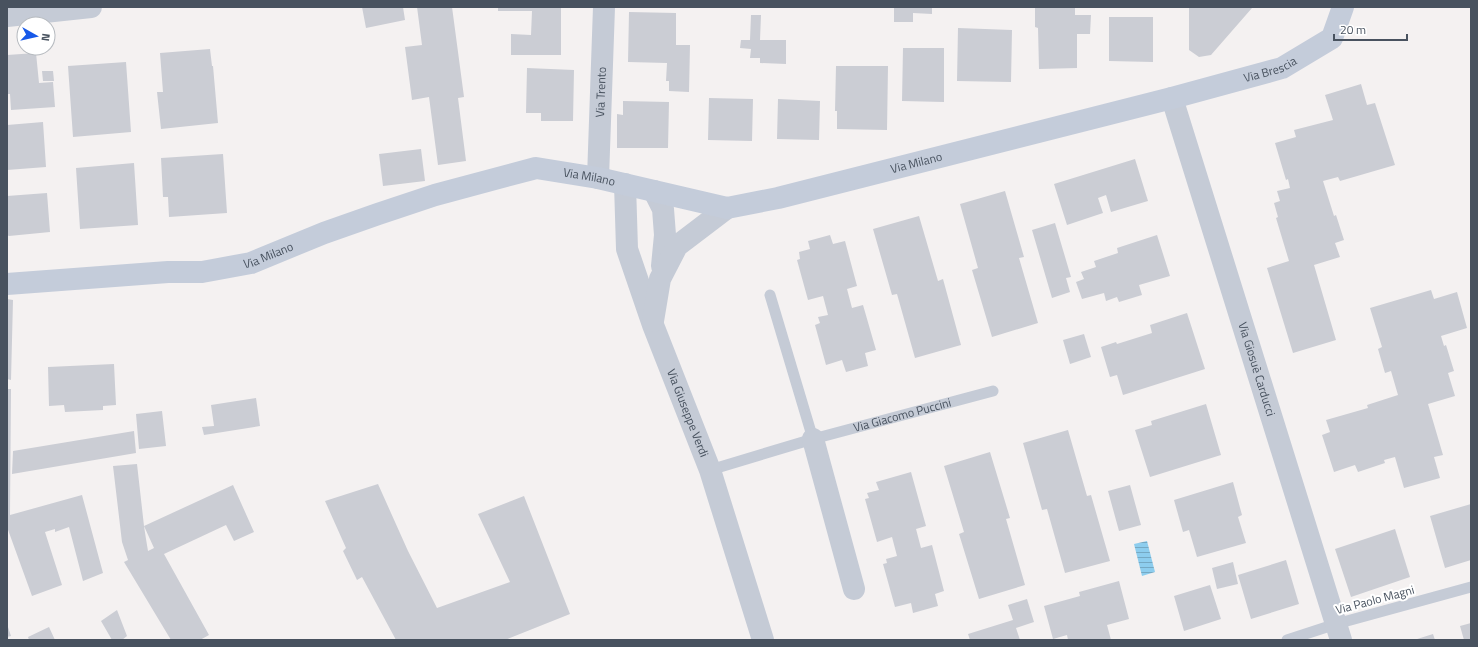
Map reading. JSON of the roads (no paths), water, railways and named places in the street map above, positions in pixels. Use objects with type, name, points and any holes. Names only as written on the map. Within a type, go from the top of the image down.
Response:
[{"type":"street","points":[[7,16],[91,7]]},
{"type":"street","name":"Via Trento","points":[[598,178],[604,7]]},
{"type":"street","name":"Via Brescia","points":[[1172,98],[1282,68],[1332,38],[1343,7]]},
{"type":"street","name":"Via Milano","points":[[7,284],[168,272],[202,272],[251,263],[324,233],[378,214],[435,196],[536,168],[598,178],[727,208],[778,198],[1172,98]]},
{"type":"street","name":"Via Giosuè Carducci","points":[[1172,98],[1338,632]]},
{"type":"street","name":"Via Giuseppe Verdi","points":[[625,184],[627,249],[653,325],[710,470],[763,640]]},
{"type":"street","points":[[653,325],[661,275],[665,235],[663,209],[654,191]]},
{"type":"street","points":[[661,275],[677,246],[727,208]]},
{"type":"street","points":[[813,440],[854,590]]},
{"type":"lane","points":[[770,295],[813,440]]},
{"type":"lane","name":"Via Giacomo Puccini","points":[[710,470],[813,440],[992,392]]},
{"type":"lane","name":"Via Paolo Magni","points":[[1287,640],[1338,632],[1471,587]]},
{"type":"water","points":[[1147,541],[1155,572],[1142,576],[1134,544]]}]
